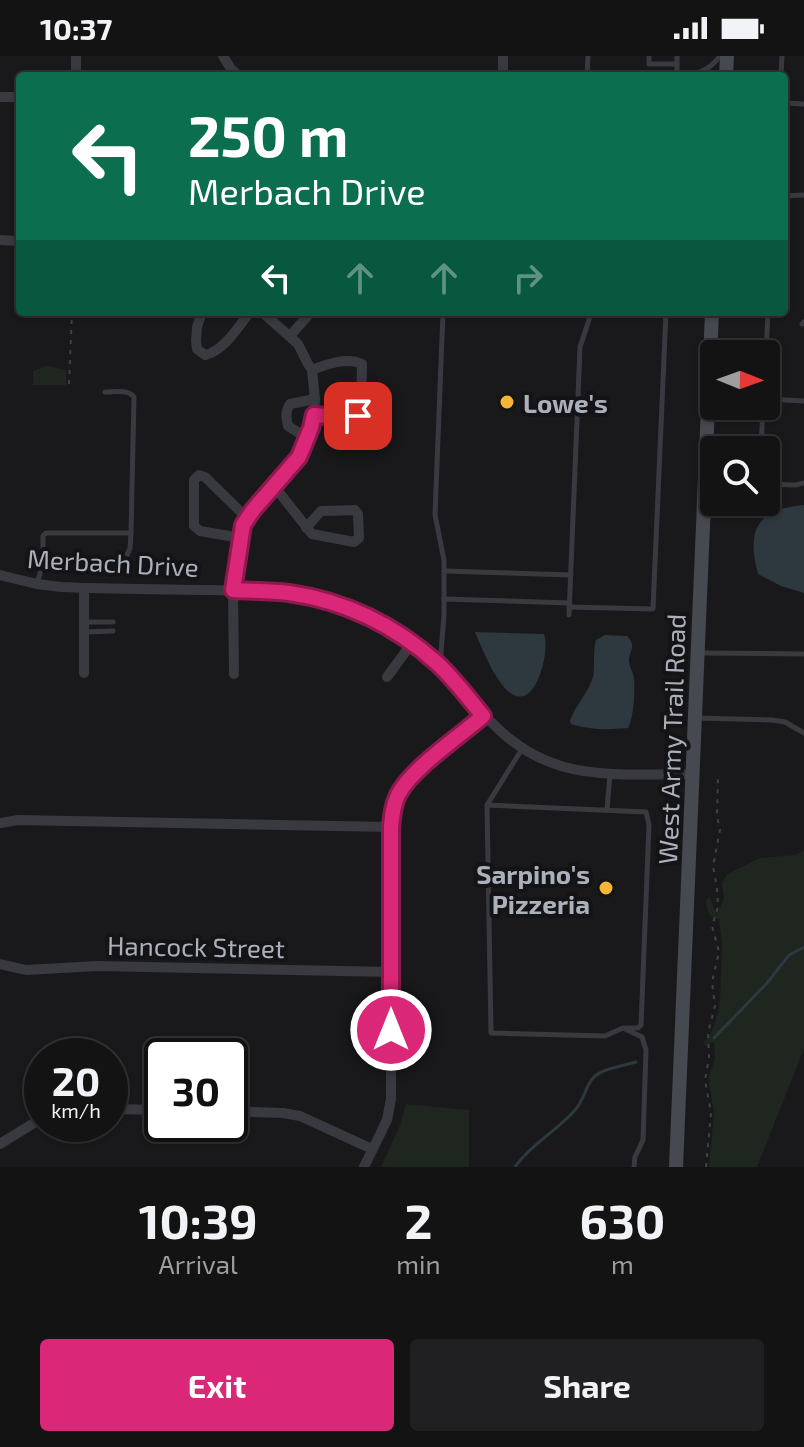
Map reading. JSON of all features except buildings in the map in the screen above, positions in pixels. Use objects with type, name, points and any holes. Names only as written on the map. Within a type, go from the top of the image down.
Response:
[{"type":"main road","name":"West Army Trail Road","points":[[711,436],[712,316]]},
{"type":"main road","name":"West Army Trail Road","points":[[674,1164],[705,516]]},
{"type":"street","points":[[201,316],[196,341],[197,349],[205,355],[220,348],[247,316]]},
{"type":"street","points":[[234,674],[233,590],[243,525],[299,457],[314,415],[312,370],[298,344],[267,316]]},
{"type":"street","points":[[290,336],[308,316]]},
{"type":"street","points":[[312,370],[330,363],[357,361],[362,364],[361,411],[358,416],[314,415]]},
{"type":"street","points":[[307,438],[288,426],[286,410],[290,404],[315,399]]},
{"type":"street","points":[[241,538],[200,531],[194,526],[194,480],[199,475],[205,477],[247,518]]},
{"type":"street","points":[[274,486],[306,528],[312,534],[354,542],[359,538],[358,514],[355,510],[321,511],[306,528]]},
{"type":"street","name":"Merbach Drive","points":[[0,575],[37,584],[84,588],[233,590],[287,593],[320,599],[367,616],[412,643],[440,666],[483,716],[506,737],[541,759],[596,773],[694,774]]},
{"type":"street","points":[[84,588],[84,673]]},
{"type":"street","points":[[387,677],[412,643]]},
{"type":"street","points":[[364,1167],[387,1120],[391,1099],[391,827],[394,805],[400,791],[415,773],[483,716]]},
{"type":"street","points":[[0,823],[18,820],[391,827]]},
{"type":"street","name":"Hancock Street","points":[[0,964],[26,970],[97,966],[391,972]]},
{"type":"street","points":[[248,1112],[293,1114],[372,1149]]},
{"type":"street","points":[[0,1144],[24,1129]]},
{"type":"lane","points":[[649,56],[649,64],[677,64]]},
{"type":"lane","points":[[677,56],[677,72]]},
{"type":"lane","points":[[700,72],[714,64],[720,56]]},
{"type":"lane","points":[[440,666],[444,560],[435,515],[443,316]]},
{"type":"lane","points":[[569,615],[580,347],[590,316]]},
{"type":"lane","points":[[444,599],[653,609],[666,316]]},
{"type":"lane","points":[[767,340],[768,316]]},
{"type":"lane","points":[[45,558],[125,560],[130,548],[134,397],[130,393],[105,392]]},
{"type":"lane","points":[[780,400],[804,401]]},
{"type":"lane","points":[[780,484],[804,483]]},
{"type":"lane","points":[[704,525],[709,516]]},
{"type":"lane","points":[[37,584],[45,558],[43,536],[49,532],[131,533]]},
{"type":"lane","points":[[444,571],[571,575]]},
{"type":"lane","points":[[84,627],[113,622]]},
{"type":"lane","points":[[84,627],[113,631]]},
{"type":"lane","points":[[699,653],[804,654]]},
{"type":"lane","points":[[696,718],[772,720],[785,722],[804,733]]},
{"type":"lane","points":[[487,805],[646,812],[649,825],[641,1025],[638,1028],[623,1028],[605,1036],[491,1033],[487,805],[523,749]]},
{"type":"lane","points":[[607,810],[610,773]]},
{"type":"lane","points":[[623,1028],[642,1037],[646,1050],[643,1140],[634,1167]]},
{"type":"path","points":[[69,384],[72,316]]},
{"type":"path","points":[[706,1167],[711,1113],[705,1080],[709,1058],[708,1033],[715,1006],[712,982],[719,952],[712,926],[718,907],[713,866],[720,830],[717,816],[718,775]]},
{"type":"shaded area","points":[[47,366],[66,370],[66,385],[33,385],[33,371]]},
{"type":"shaded area","points":[[804,505],[804,593],[758,574],[755,559],[755,534],[759,524],[768,516],[780,516],[780,509]]},
{"type":"shaded area","points":[[475,632],[544,634],[544,662],[530,691],[524,696],[516,696],[503,686]]},
{"type":"shaded area","points":[[605,635],[627,636],[632,645],[629,661],[634,678],[634,697],[628,728],[592,728],[571,724],[570,721],[592,680],[596,640]]},
{"type":"shaded area","points":[[804,850],[804,1049],[757,1167],[709,1167],[714,1112],[709,1076],[715,1059],[714,1042],[705,1046],[704,1041],[715,1023],[720,1002],[722,945],[719,919],[710,915],[706,900],[710,896],[714,910],[719,911],[724,898],[722,884],[727,874],[760,858],[796,855]]},
{"type":"shaded area","points":[[406,1104],[469,1110],[469,1167],[381,1167]]},
{"type":"waterway","points":[[714,1038],[767,983],[789,955],[804,947]]},
{"type":"waterway","points":[[515,1167],[575,1110],[594,1077],[608,1069],[636,1062]]},
{"type":"place","name":"Lowe's","points":[[507,402]]},
{"type":"place","name":"Sarpino's Pizzeria","points":[[606,888]]},
{"type":"route","points":[[358,416],[314,415],[299,457],[243,525],[233,590],[307,596],[367,616],[407,638],[440,666],[483,716],[415,773],[400,791],[394,805],[391,827],[391,1030]]}]
